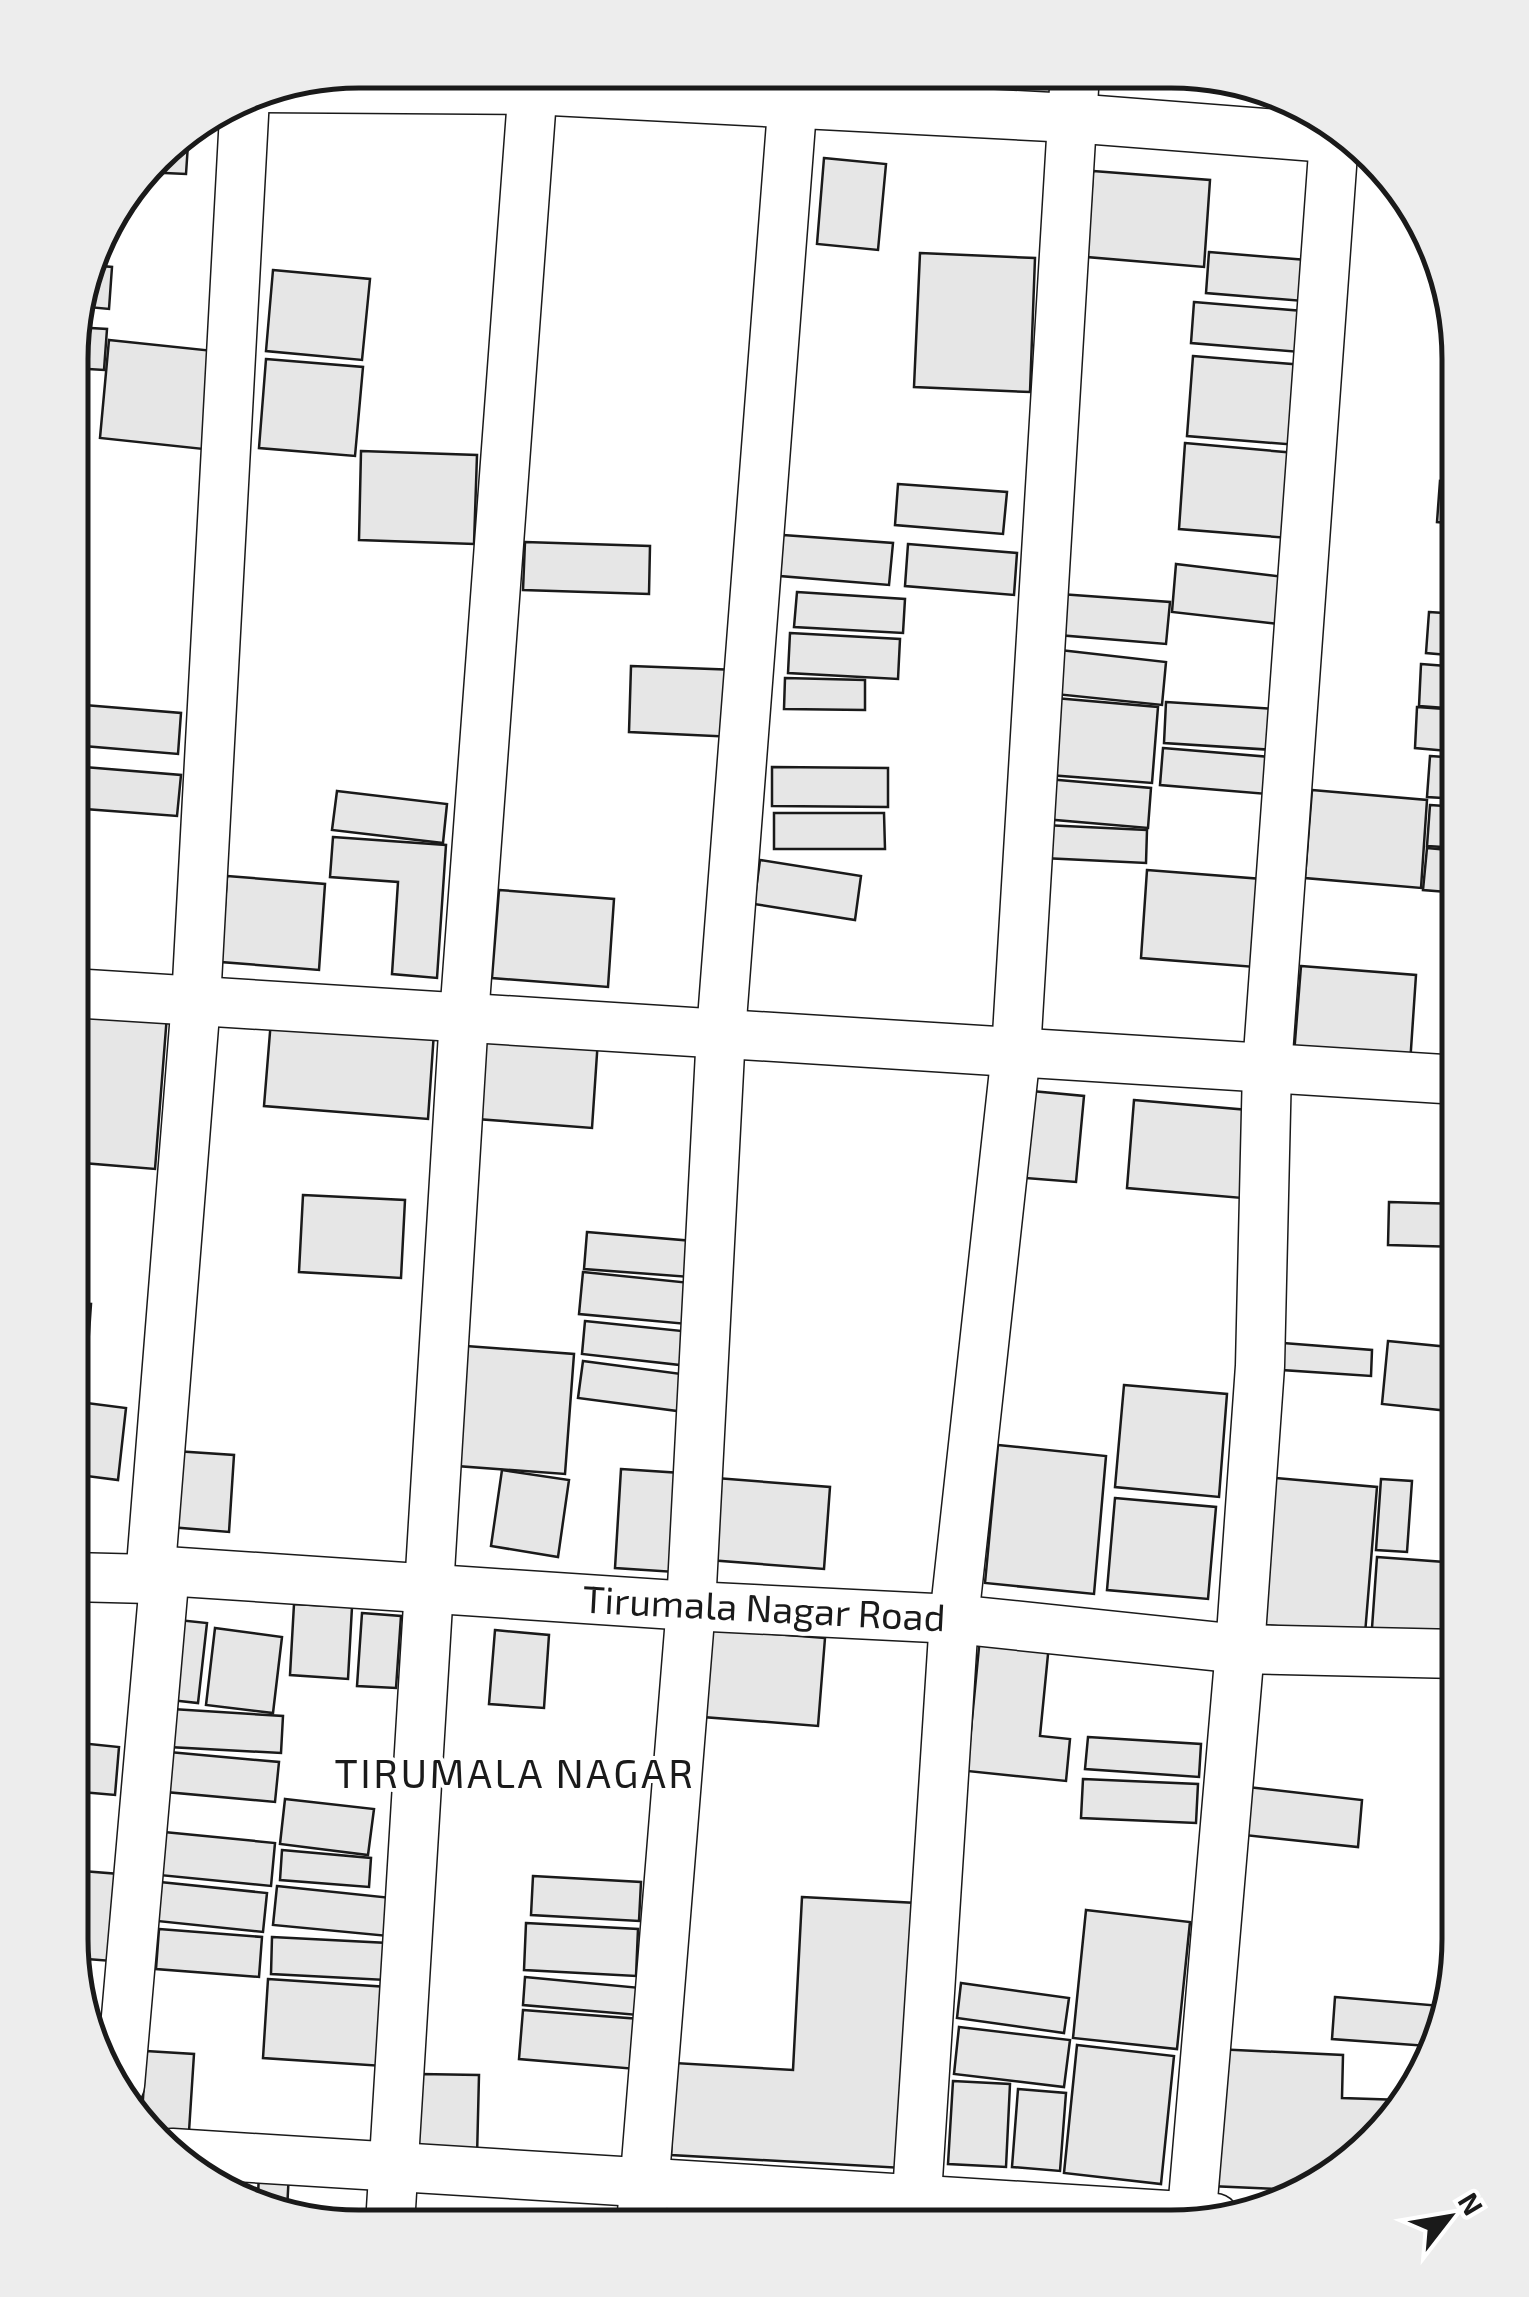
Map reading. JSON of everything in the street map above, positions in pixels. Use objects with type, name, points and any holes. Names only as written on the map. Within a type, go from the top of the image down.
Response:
[{"type":"street","points":[[391,2210],[464,1018],[532,88]]},
{"type":"street","points":[[764,88],[1073,95],[1316,130]]},
{"type":"street","points":[[642,2204],[690,1606],[721,1034],[793,89]]},
{"type":"street","points":[[915,2210],[954,1619],[1016,1052],[1073,95]]},
{"type":"street","points":[[121,2068],[196,1001],[245,113]]},
{"type":"street","points":[[1201,2207],[1260,1366],[1267,1068],[1340,147]]},
{"type":"street","points":[[87,995],[1442,1079]]},
{"type":"street","name":"Tirumala Nagar Road","points":[[87,1577],[157,1575],[954,1619],[1240,1650],[1441,1654]]},
{"type":"street","points":[[194,2154],[393,2167],[642,2204],[824,2210]]},
{"type":"building","points":[[940,88],[1056,88],[1055,103],[940,94]]},
{"type":"building","points":[[188,148],[186,174],[162,173]]},
{"type":"building","points":[[824,158],[886,164],[878,250],[817,244]]},
{"type":"building","points":[[1093,171],[1210,180],[1204,267],[1087,257]]},
{"type":"building","points":[[1209,252],[1319,261],[1316,302],[1206,293]]},
{"type":"building","points":[[920,253],[1035,258],[1030,392],[914,387]]},
{"type":"building","points":[[104,266],[112,267],[109,309],[93,308]]},
{"type":"building","points":[[273,270],[370,279],[362,360],[266,351]]},
{"type":"building","points":[[1194,302],[1303,311],[1300,352],[1191,343]]},
{"type":"building","points":[[90,328],[107,329],[104,370],[87,369]]},
{"type":"building","points":[[109,340],[214,351],[203,449],[100,438]]},
{"type":"building","points":[[1193,356],[1304,365],[1298,445],[1187,436]]},
{"type":"building","points":[[266,359],[363,367],[355,456],[259,448]]},
{"type":"building","points":[[1185,443],[1296,453],[1289,538],[1179,529]]},
{"type":"building","points":[[361,451],[477,455],[474,544],[359,540]]},
{"type":"building","points":[[1440,481],[1442,522],[1437,522]]},
{"type":"building","points":[[898,484],[1007,492],[1003,534],[895,525]]},
{"type":"building","points":[[783,535],[893,543],[889,585],[780,576]]},
{"type":"building","points":[[525,542],[650,546],[649,594],[523,590]]},
{"type":"building","points":[[908,544],[1017,553],[1014,595],[905,586]]},
{"type":"building","points":[[1176,564],[1293,578],[1287,625],[1172,612]]},
{"type":"building","points":[[797,592],[905,599],[903,633],[794,627]]},
{"type":"building","points":[[1060,594],[1170,602],[1166,644],[1058,635]]},
{"type":"building","points":[[1429,612],[1442,613],[1442,654],[1426,653]]},
{"type":"building","points":[[790,633],[900,639],[898,679],[788,673]]},
{"type":"building","points":[[1060,650],[1166,662],[1162,705],[1055,694]]},
{"type":"building","points":[[1421,664],[1442,666],[1442,708],[1419,706]]},
{"type":"building","points":[[631,666],[738,670],[735,737],[629,732]]},
{"type":"building","points":[[785,678],[865,680],[865,710],[784,709]]},
{"type":"building","points":[[1055,698],[1158,707],[1152,783],[1049,775]]},
{"type":"building","points":[[1166,702],[1276,709],[1274,750],[1164,743]]},
{"type":"building","points":[[87,705],[181,713],[178,754],[87,746]]},
{"type":"building","points":[[1417,707],[1442,709],[1442,750],[1415,748]]},
{"type":"building","points":[[1163,748],[1270,757],[1267,794],[1160,785]]},
{"type":"building","points":[[1430,756],[1442,757],[1442,798],[1427,797]]},
{"type":"building","points":[[87,767],[181,775],[177,816],[87,809]]},
{"type":"building","points":[[772,767],[888,768],[888,807],[772,806]]},
{"type":"building","points":[[1047,779],[1151,788],[1148,828],[1044,819]]},
{"type":"building","points":[[1312,790],[1427,800],[1421,888],[1305,878]]},
{"type":"building","points":[[337,791],[447,804],[443,843],[332,830]]},
{"type":"building","points":[[1430,805],[1442,806],[1442,847],[1427,846]]},
{"type":"building","points":[[774,813],[884,813],[885,849],[774,849]]},
{"type":"building","points":[[1044,825],[1147,830],[1146,863],[1043,858]]},
{"type":"building","points":[[333,837],[446,845],[437,978],[392,974],[398,882],[330,877]]},
{"type":"building","points":[[1427,848],[1442,849],[1442,892],[1423,890]]},
{"type":"building","points":[[760,860],[861,876],[855,920],[754,904]]},
{"type":"building","points":[[1147,870],[1262,879],[1255,967],[1141,958]]},
{"type":"building","points":[[227,876],[325,884],[319,970],[221,962]]},
{"type":"building","points":[[499,890],[614,899],[608,987],[492,978]]},
{"type":"building","points":[[1301,966],[1416,975],[1410,1064],[1294,1054]]},
{"type":"building","points":[[87,1008],[167,1015],[155,1169],[87,1163]]},
{"type":"building","points":[[271,1020],[434,1032],[428,1119],[264,1106]]},
{"type":"building","points":[[483,1030],[598,1039],[592,1128],[477,1119]]},
{"type":"building","points":[[1021,1090],[1084,1096],[1076,1182],[1014,1177]]},
{"type":"building","points":[[1134,1100],[1248,1110],[1242,1198],[1127,1188]]},
{"type":"building","points":[[303,1195],[405,1200],[401,1278],[299,1272]]},
{"type":"building","points":[[1389,1202],[1441,1203],[1441,1247],[1388,1245]]},
{"type":"building","points":[[587,1232],[693,1241],[690,1277],[584,1269]]},
{"type":"building","points":[[583,1272],[691,1283],[687,1324],[579,1314]]},
{"type":"building","points":[[87,1304],[91,1304],[87,1362]]},
{"type":"building","points":[[585,1321],[692,1332],[689,1366],[582,1354]]},
{"type":"building","points":[[1388,1341],[1441,1346],[1441,1410],[1382,1404]]},
{"type":"building","points":[[1283,1343],[1372,1350],[1371,1376],[1282,1370]]},
{"type":"building","points":[[466,1346],[574,1354],[565,1474],[457,1466]]},
{"type":"building","points":[[583,1361],[689,1375],[685,1412],[578,1398]]},
{"type":"building","points":[[1124,1385],[1227,1394],[1219,1497],[1115,1487]]},
{"type":"building","points":[[87,1403],[126,1408],[118,1480],[87,1476]]},
{"type":"building","points":[[998,1445],[1106,1456],[1094,1594],[985,1583]]},
{"type":"building","points":[[175,1451],[234,1455],[229,1532],[170,1527]]},
{"type":"building","points":[[621,1469],[681,1473],[675,1572],[615,1568]]},
{"type":"building","points":[[502,1470],[569,1480],[558,1557],[491,1546]]},
{"type":"building","points":[[1265,1477],[1377,1487],[1365,1634],[1253,1624]]},
{"type":"building","points":[[716,1478],[830,1487],[824,1569],[709,1560]]},
{"type":"building","points":[[1381,1479],[1412,1481],[1407,1552],[1376,1550]]},
{"type":"building","points":[[1115,1498],[1216,1507],[1208,1599],[1107,1590]]},
{"type":"building","points":[[1377,1557],[1441,1562],[1441,1634],[1372,1628]]},
{"type":"building","points":[[294,1604],[352,1607],[348,1679],[290,1675]]},
{"type":"building","points":[[362,1613],[401,1616],[396,1688],[357,1686]]},
{"type":"building","points":[[169,1619],[207,1623],[198,1703],[161,1699]]},
{"type":"building","points":[[215,1628],[282,1637],[273,1713],[206,1705]]},
{"type":"building","points":[[709,1629],[825,1638],[818,1726],[703,1717]]},
{"type":"building","points":[[495,1630],[549,1635],[544,1708],[489,1704]]},
{"type":"building","points":[[980,1637],[1049,1644],[1040,1736],[1070,1739],[1066,1781],[967,1771]]},
{"type":"building","points":[[172,1709],[283,1716],[281,1753],[169,1747]]},
{"type":"building","points":[[1088,1737],[1201,1744],[1199,1777],[1085,1769]]},
{"type":"building","points":[[87,1744],[119,1747],[115,1795],[87,1793]]},
{"type":"building","points":[[169,1752],[279,1762],[275,1802],[166,1792]]},
{"type":"building","points":[[1083,1779],[1198,1784],[1196,1823],[1081,1818]]},
{"type":"building","points":[[1239,1786],[1362,1800],[1358,1847],[1235,1834]]},
{"type":"building","points":[[285,1799],[374,1809],[368,1855],[280,1844]]},
{"type":"building","points":[[164,1832],[275,1843],[271,1886],[159,1875]]},
{"type":"building","points":[[282,1850],[371,1858],[369,1887],[280,1880]]},
{"type":"building","points":[[87,1871],[119,1874],[112,1961],[89,1959]]},
{"type":"building","points":[[533,1876],[641,1882],[639,1921],[531,1915]]},
{"type":"building","points":[[160,1882],[267,1893],[263,1932],[157,1921]]},
{"type":"building","points":[[277,1886],[392,1898],[388,1936],[273,1925]]},
{"type":"building","points":[[802,1897],[917,1903],[903,2168],[671,2155],[675,2063],[793,2070]]},
{"type":"building","points":[[1086,1910],[1190,1922],[1177,2049],[1073,2038]]},
{"type":"building","points":[[526,1923],[638,1929],[636,1976],[524,1970]]},
{"type":"building","points":[[159,1929],[262,1937],[259,1977],[156,1969]]},
{"type":"building","points":[[272,1937],[388,1943],[386,1980],[271,1974]]},
{"type":"building","points":[[525,1977],[641,1988],[638,2015],[523,2005]]},
{"type":"building","points":[[268,1979],[388,1987],[383,2066],[263,2058]]},
{"type":"building","points":[[961,1983],[1069,1998],[1064,2033],[957,2018]]},
{"type":"building","points":[[1335,1997],[1433,2005],[1419,2045],[1332,2039]]},
{"type":"building","points":[[523,2010],[640,2019],[636,2069],[519,2059]]},
{"type":"building","points":[[959,2027],[1070,2040],[1064,2087],[954,2074]]},
{"type":"building","points":[[1077,2045],[1174,2056],[1161,2184],[1064,2173]]},
{"type":"building","points":[[1215,2049],[1343,2055],[1342,2098],[1388,2100],[1336,2154],[1274,2189],[1210,2186]]},
{"type":"building","points":[[146,2051],[194,2054],[188,2147],[143,2103]]},
{"type":"building","points":[[420,2074],[479,2075],[477,2157],[418,2156]]},
{"type":"building","points":[[953,2081],[1010,2084],[1006,2167],[948,2164]]},
{"type":"building","points":[[1018,2089],[1066,2093],[1060,2171],[1012,2167]]},
{"type":"building","points":[[259,2170],[289,2171],[288,2200],[258,2190]]},
{"type":"building","points":[[787,2206],[837,2210],[787,2210]]},
{"type":"district","name":"TIRUMALA NAGAR","points":[[515,1774]]}]
